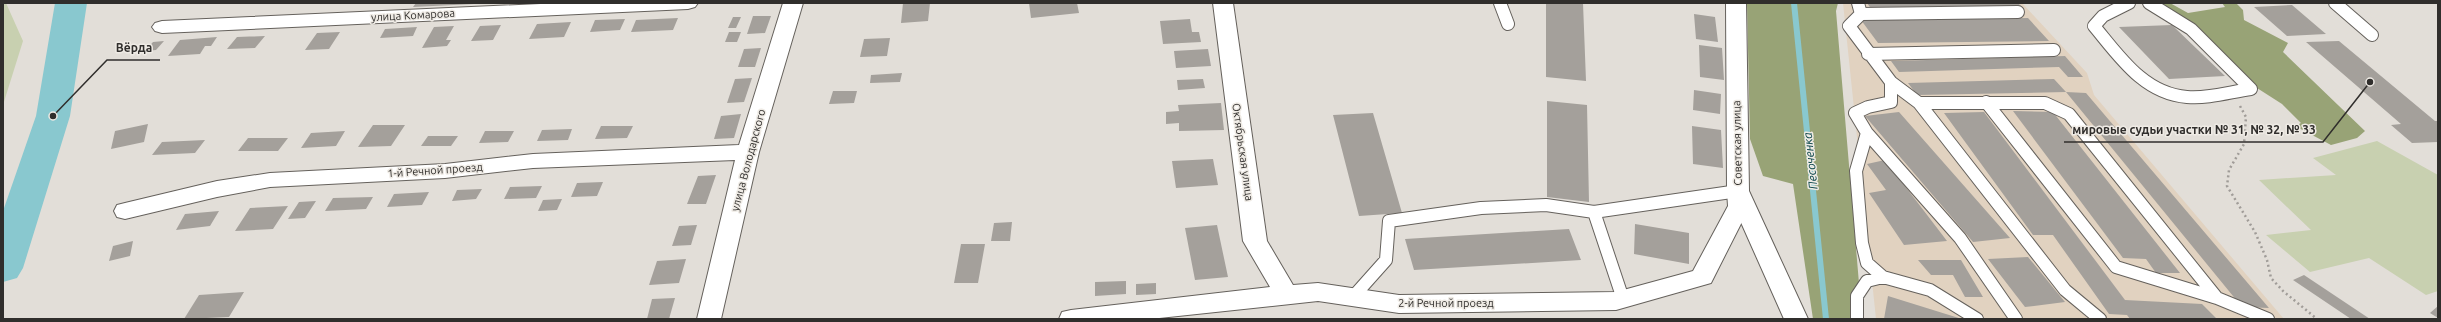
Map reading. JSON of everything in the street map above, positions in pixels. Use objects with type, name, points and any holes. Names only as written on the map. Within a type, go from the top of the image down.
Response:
[{"type":"street","name":"улица Комарова","points":[[162,27],[688,3]]},
{"type":"street","name":"улица Володарского","points":[[709,319],[748,152],[793,3]]},
{"type":"street","name":"Октябрьская улица","points":[[1223,3],[1255,241],[1286,294]]},
{"type":"street","name":"Советская улица","points":[[1736,3],[1738,192],[1796,319]]},
{"type":"street","name":"1-й Речной проезд","points":[[126,211],[218,189],[270,180],[445,171],[533,162],[748,152]]},
{"type":"street","name":"2-й Речной проезд","points":[[1071,319],[1286,294],[1318,292],[1399,304],[1608,301],[1623,299],[1702,278],[1739,206],[1738,192]]},
{"type":"lane","points":[[1500,3],[1508,24]]},
{"type":"lane","points":[[2129,3],[2103,16],[2094,26],[2145,82],[2167,94],[2188,98],[2251,89],[2191,29],[2150,3]]},
{"type":"lane","points":[[2335,3],[2372,35]]},
{"type":"lane","points":[[2018,12],[1859,8],[1849,26],[1868,54],[1891,82],[1919,103],[2065,290],[2100,319]]},
{"type":"lane","points":[[1868,54],[2054,50]]},
{"type":"lane","points":[[1891,82],[1891,102],[1868,107],[1855,113],[1867,133],[1960,238],[2016,319]]},
{"type":"lane","points":[[1986,102],[2116,267],[2217,298],[2268,319]]},
{"type":"lane","points":[[1919,103],[2045,103],[2069,114],[2217,298]]},
{"type":"lane","points":[[1867,133],[1856,171],[1862,243],[1867,264],[1883,277],[1930,290],[1978,319]]},
{"type":"lane","points":[[1353,297],[1386,260],[1389,221],[1480,208],[1546,205],[1594,212],[1738,192]]},
{"type":"lane","points":[[1594,212],[1623,299]]},
{"type":"lane","points":[[1857,319],[1857,296],[1866,281],[1883,277]]},
{"type":"path","points":[[2232,92],[2246,117],[2244,144],[2229,170],[2227,186],[2256,232],[2267,260],[2271,278],[2283,291],[2317,319]]},
{"type":"shaded area","points":[[1843,3],[2022,3],[2087,73],[2094,95],[2284,319],[1876,319]]},
{"type":"green space","points":[[3,3],[6,3],[23,41],[3,105]]},
{"type":"green space","points":[[1747,3],[1838,3],[1836,11],[1862,319],[1813,319],[1793,184],[1763,176],[1750,139]]},
{"type":"green space","points":[[2156,3],[2170,3],[2188,13],[2225,7],[2222,3],[2236,3],[2243,10],[2244,20],[2288,43],[2283,52],[2365,131],[2357,138],[2331,145],[2295,126],[2301,123],[2282,104],[2257,88],[2196,29]]},
{"type":"green space","points":[[2377,141],[2438,175],[2438,291],[2426,295],[2369,258],[2310,272],[2266,235],[2311,230],[2259,180],[2336,175],[2313,158]]},
{"type":"building","points":[[416,3],[474,3],[474,4],[413,7]]},
{"type":"building","points":[[903,3],[930,3],[928,21],[901,23]]},
{"type":"building","points":[[1029,3],[1077,3],[1079,13],[1031,18]]},
{"type":"building","points":[[1546,3],[1583,3],[1586,81],[1546,77]]},
{"type":"building","points":[[1867,3],[2018,3],[2021,6],[1872,10]]},
{"type":"building","points":[[2292,5],[2326,34],[2287,36],[2254,7]]},
{"type":"building","points":[[1694,14],[1715,17],[1718,42],[1696,39]]},
{"type":"building","points":[[753,16],[771,16],[765,33],[747,34]]},
{"type":"building","points":[[733,17],[741,17],[736,28],[728,28]]},
{"type":"building","points":[[678,18],[673,30],[631,32],[636,20]]},
{"type":"building","points":[[2028,18],[2049,41],[1878,43],[1861,20]]},
{"type":"building","points":[[625,19],[620,30],[590,32],[595,20]]},
{"type":"building","points":[[1190,19],[1192,32],[1199,32],[1201,42],[1163,44],[1160,21]]},
{"type":"building","points":[[571,22],[564,37],[529,39],[537,24]]},
{"type":"building","points":[[501,25],[493,40],[471,41],[480,26]]},
{"type":"building","points":[[2172,25],[2225,76],[2169,79],[2119,27]]},
{"type":"building","points":[[454,26],[446,40],[451,40],[447,46],[422,48],[434,27]]},
{"type":"building","points":[[417,27],[413,36],[380,38],[385,29]]},
{"type":"building","points":[[340,32],[329,49],[305,50],[317,33]]},
{"type":"building","points":[[729,32],[741,32],[737,42],[725,42]]},
{"type":"building","points":[[265,36],[255,48],[227,49],[237,37]]},
{"type":"building","points":[[217,37],[211,46],[205,46],[200,54],[168,56],[180,40]]},
{"type":"building","points":[[890,38],[887,56],[860,57],[864,39]]},
{"type":"building","points":[[164,41],[156,50],[145,51],[153,42]]},
{"type":"building","points":[[2339,41],[2435,121],[2438,121],[2438,142],[2412,143],[2391,125],[2401,124],[2306,42]]},
{"type":"building","points":[[1699,45],[1722,48],[1724,80],[1700,77]]},
{"type":"building","points":[[761,48],[755,67],[738,67],[744,49]]},
{"type":"building","points":[[1208,49],[1211,66],[1176,68],[1174,51]]},
{"type":"building","points":[[2065,56],[2083,77],[2068,77],[2059,67],[1899,72],[1891,61]]},
{"type":"building","points":[[902,73],[900,82],[870,83],[871,75]]},
{"type":"building","points":[[752,78],[744,102],[727,103],[735,79]]},
{"type":"building","points":[[1203,79],[1205,88],[1178,90],[1177,80]]},
{"type":"building","points":[[2054,79],[2066,92],[1917,95],[1908,83]]},
{"type":"building","points":[[1694,90],[1721,94],[1720,114],[1693,110]]},
{"type":"building","points":[[833,91],[857,91],[854,103],[829,104]]},
{"type":"building","points":[[2066,92],[2086,93],[2269,308],[2242,307]]},
{"type":"building","points":[[1547,101],[1587,105],[1589,202],[1547,197]]},
{"type":"building","points":[[1221,103],[1224,130],[1179,131],[1179,123],[1166,124],[1166,112],[1179,111],[1178,105]]},
{"type":"building","points":[[2013,111],[2053,112],[2180,273],[2156,273],[2146,259],[2123,258]]},
{"type":"building","points":[[1899,112],[2010,238],[1973,242],[1865,116]]},
{"type":"building","points":[[1984,112],[2125,300],[2202,304],[2217,319],[2130,319],[2127,315],[2109,314],[2053,235],[2033,235],[1944,113]]},
{"type":"building","points":[[1373,113],[1402,213],[1359,216],[1333,115]]},
{"type":"building","points":[[741,114],[734,138],[714,139],[721,116]]},
{"type":"building","points":[[148,124],[144,142],[111,149],[115,131]]},
{"type":"building","points":[[373,125],[405,125],[391,146],[358,147]]},
{"type":"building","points":[[601,126],[633,126],[627,138],[595,139]]},
{"type":"building","points":[[1692,126],[1721,130],[1723,168],[1693,164]]},
{"type":"building","points":[[572,129],[568,140],[537,141],[542,130]]},
{"type":"building","points":[[345,131],[336,146],[301,148],[311,133]]},
{"type":"building","points":[[485,131],[514,131],[508,142],[479,143]]},
{"type":"building","points":[[428,136],[458,136],[451,146],[421,146]]},
{"type":"building","points":[[248,138],[288,138],[278,151],[238,151]]},
{"type":"building","points":[[205,140],[195,153],[152,155],[162,142]]},
{"type":"building","points":[[1213,159],[1218,185],[1176,188],[1172,161]]},
{"type":"building","points":[[1885,160],[1947,241],[1904,245],[1869,193],[1886,190],[1867,164]]},
{"type":"building","points":[[716,175],[706,204],[687,204],[698,176]]},
{"type":"building","points":[[603,182],[597,196],[571,197],[577,183]]},
{"type":"building","points":[[542,186],[536,198],[504,199],[510,187]]},
{"type":"building","points":[[482,189],[476,199],[452,201],[457,190]]},
{"type":"building","points":[[429,192],[422,205],[387,207],[394,194]]},
{"type":"building","points":[[373,197],[366,209],[325,211],[333,198]]},
{"type":"building","points":[[562,199],[557,210],[538,211],[543,200]]},
{"type":"building","points":[[316,201],[305,218],[288,219],[299,202]]},
{"type":"building","points":[[288,206],[273,229],[235,231],[250,208]]},
{"type":"building","points":[[219,211],[210,226],[176,230],[185,214]]},
{"type":"building","points":[[1012,222],[1010,241],[991,241],[994,223]]},
{"type":"building","points":[[1635,224],[1689,233],[1689,264],[1634,254]]},
{"type":"building","points":[[697,225],[691,245],[672,246],[679,226]]},
{"type":"building","points":[[1217,225],[1228,277],[1195,280],[1185,228]]},
{"type":"building","points":[[1569,229],[1581,260],[1414,270],[1405,239]]},
{"type":"building","points":[[133,241],[130,256],[109,261],[113,246]]},
{"type":"building","points":[[961,244],[985,244],[978,283],[954,283]]},
{"type":"building","points":[[2028,257],[2065,302],[2025,307],[1988,259]]},
{"type":"building","points":[[686,259],[679,283],[649,285],[657,261]]},
{"type":"building","points":[[1918,260],[1961,260],[1983,297],[1965,297],[1953,275],[1931,275]]},
{"type":"building","points":[[2304,275],[2370,319],[2351,319],[2293,280]]},
{"type":"building","points":[[1126,281],[1126,294],[1095,296],[1095,282]]},
{"type":"building","points":[[1156,283],[1156,294],[1136,295],[1136,284]]},
{"type":"building","points":[[244,292],[229,317],[184,319],[199,295]]},
{"type":"building","points":[[1888,296],[1962,319],[1884,319]]},
{"type":"building","points":[[675,298],[669,319],[647,319],[652,299]]},
{"type":"building","points":[[2438,306],[2438,318],[2430,313]]},
{"type":"waterway","points":[[3,268],[53,116],[71,3]]},
{"type":"waterway","name":"Песоченка","points":[[1794,3],[1826,319]]},
{"type":"place","name":"мировые судьи участки № 31, № 32, № 33","points":[[2370,82]]},
{"type":"place","name":"Вёрда","points":[[53,116]]}]
